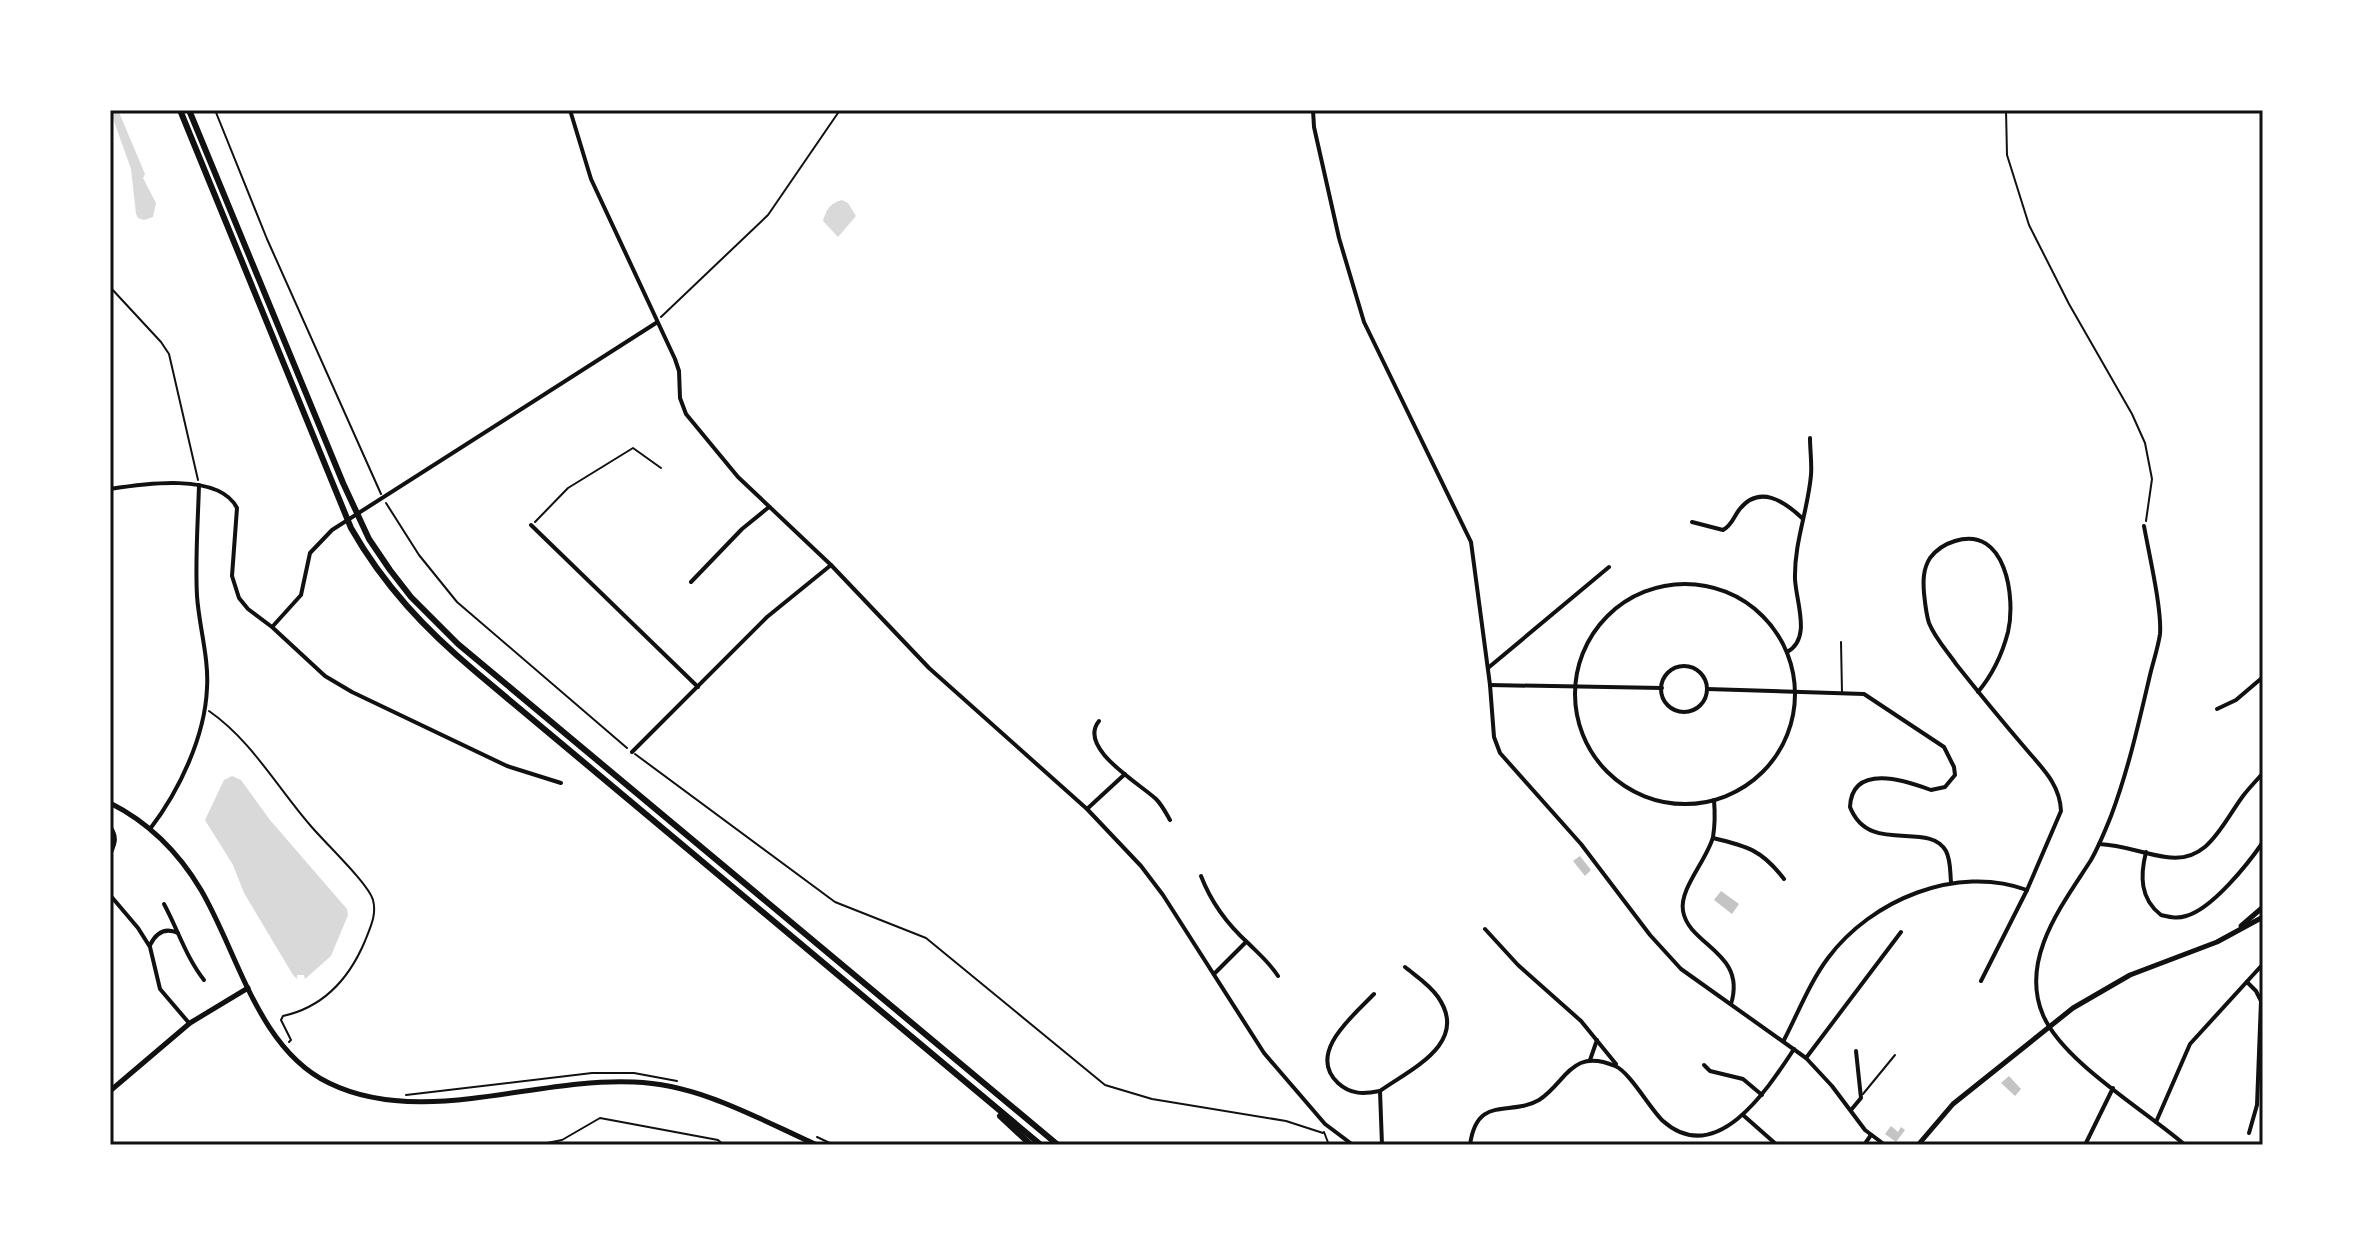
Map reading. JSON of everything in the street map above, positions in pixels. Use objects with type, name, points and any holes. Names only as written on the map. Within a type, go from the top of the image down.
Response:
[{"type":"highway","points":[[180,110],[351,528],[391,589],[421,623],[465,664],[1041,1145]]},
{"type":"highway","points":[[189,110],[343,483],[369,539],[411,597],[458,644],[1061,1145]]},
{"type":"highway","points":[[932,1054],[1031,1145]]},
{"type":"main road","points":[[110,803],[150,829],[173,851],[194,878],[270,1030],[292,1056],[328,1083],[354,1093],[398,1102],[592,1083],[663,1084],[716,1100],[817,1145]]},
{"type":"main road","points":[[2234,932],[2263,907]]},
{"type":"main road","points":[[1918,1145],[1953,1104],[2073,1008],[2117,982],[2195,951],[2263,917]]},
{"type":"main road","points":[[110,1091],[190,1023],[249,987]]},
{"type":"street","points":[[570,110],[591,179],[679,371],[680,398],[686,414],[738,477],[831,565],[929,668],[1087,809],[1141,866],[1163,895],[1264,1053],[1329,1126],[1353,1145]]},
{"type":"street","points":[[1313,110],[1314,127],[1354,296],[1381,359],[1465,527],[1474,558],[1494,737],[1500,753],[1581,844],[1681,969],[1806,1058],[1871,1135],[1885,1145]]},
{"type":"street","points":[[272,627],[301,595],[310,553],[332,530],[656,323]]},
{"type":"street","points":[[1787,652],[1795,648],[1801,633],[1795,578],[1802,518],[1812,473],[1810,438]]},
{"type":"street","points":[[110,489],[145,484],[199,485],[225,495],[237,508],[233,564],[235,587],[248,609],[325,676],[507,766],[561,783]]},
{"type":"street","points":[[150,829],[169,804],[201,725],[204,710],[207,683],[197,593],[199,485]]},
{"type":"street","points":[[1692,522],[1723,530],[1729,527],[1745,504],[1760,497],[1782,500],[1802,518]]},
{"type":"street","points":[[691,582],[742,529],[769,507]]},
{"type":"street","points":[[531,525],[698,687]]},
{"type":"street","points":[[2144,526],[2160,633],[2122,781],[2099,844],[2066,896],[2039,956],[2037,988],[2040,1009],[2050,1028],[2083,1064],[2185,1145]]},
{"type":"street","points":[[1978,692],[1997,664],[2008,631],[2008,580],[2004,567],[1992,549],[1981,542],[1960,540],[1937,550],[1924,572],[1929,624],[1978,692],[2053,781],[2061,800],[2058,824],[1981,981]]},
{"type":"street","points":[[632,752],[767,617],[831,565]]},
{"type":"street","points":[[1488,668],[1609,567]]},
{"type":"street","points":[[1691,584],[1715,588],[1738,598],[1766,621],[1787,652],[1795,692],[1792,721],[1781,748],[1764,771],[1741,789],[1714,800],[1685,804],[1656,800],[1628,788],[1605,770],[1588,746],[1577,718],[1575,688],[1579,664],[1588,641],[1602,621],[1621,604],[1642,592],[1666,585],[1691,584]]},
{"type":"street","points":[[1688,667],[1701,674],[1707,689],[1698,707],[1683,712],[1669,706],[1663,698],[1662,688],[1668,673],[1688,667]]},
{"type":"street","points":[[2217,709],[2236,700],[2263,677]]},
{"type":"street","points":[[1490,685],[1662,688]]},
{"type":"street","points":[[1707,689],[1864,694],[1933,738],[1950,757],[1955,775],[1945,787],[1931,790],[1889,777],[1875,779],[1853,793],[1850,807],[1859,822],[1873,831],[1884,835],[1931,839],[1938,843],[1947,854],[1951,882]]},
{"type":"street","points":[[1099,721],[1093,728],[1097,746],[1159,801],[1170,820]]},
{"type":"street","points":[[2099,844],[2182,858],[2204,849],[2263,773]]},
{"type":"street","points":[[1087,809],[1125,774]]},
{"type":"street","points":[[1714,800],[1713,838],[1683,897],[1682,907],[1688,923],[1722,956],[1734,993],[1731,1005]]},
{"type":"street","points":[[110,826],[116,834],[116,842],[110,855]]},
{"type":"street","points":[[1713,838],[1748,846],[1773,864],[1784,879]]},
{"type":"street","points":[[2146,852],[2141,870],[2147,898],[2161,915],[2181,918],[2207,904],[2263,842]]},
{"type":"street","points":[[1201,876],[1225,920],[1269,962],[1278,976]]},
{"type":"street","points":[[1784,1041],[1817,974],[1841,942],[1867,919],[1914,894],[1951,882],[1991,882],[2027,890]]},
{"type":"street","points":[[110,895],[150,947],[160,989],[190,1023]]},
{"type":"street","points":[[164,904],[187,955],[204,980]]},
{"type":"street","points":[[1485,929],[1518,965],[1562,1002],[1663,1121],[1678,1131],[1692,1134],[1715,1132],[1743,1115],[1762,1095],[1794,1048]]},
{"type":"street","points":[[150,947],[154,936],[163,931],[180,935]]},
{"type":"street","points":[[1806,1058],[1901,932]]},
{"type":"street","points":[[1213,974],[1246,942]]},
{"type":"street","points":[[2156,1122],[2190,1044],[2263,964]]},
{"type":"street","points":[[1374,994],[1337,1034],[1327,1058],[1333,1078],[1351,1092],[1363,1094],[1380,1091],[1431,1055],[1443,1042],[1448,1028],[1445,1009],[1436,994],[1405,967]]},
{"type":"street","points":[[2247,982],[2261,1001],[2257,1105],[2249,1133]]},
{"type":"street","points":[[1590,1060],[1597,1040]]},
{"type":"street","points":[[1851,1110],[1861,1098],[1856,1051]]},
{"type":"street","points":[[1470,1145],[1473,1131],[1489,1111],[1535,1102],[1572,1067],[1590,1060],[1618,1066]]},
{"type":"street","points":[[1704,1065],[1710,1071],[1743,1079],[1762,1095]]},
{"type":"street","points":[[2085,1145],[2113,1088]]},
{"type":"street","points":[[1380,1091],[1382,1145]]},
{"type":"street","points":[[1743,1115],[1777,1145]]},
{"type":"street","points":[[1864,1145],[1871,1135]]},
{"type":"lane","points":[[1841,642],[1842,693]]},
{"type":"lane","points":[[1861,1098],[1895,1055]]},
{"type":"path","points":[[215,110],[267,239],[383,498],[419,555],[457,602],[632,752],[835,902],[926,938],[1105,1085],[1152,1099],[1286,1121],[1323,1133],[1329,1145]]},
{"type":"path","points":[[656,323],[768,215],[840,110]]},
{"type":"path","points":[[2006,110],[2007,155],[2029,225],[2145,443],[2152,479],[2144,526]]},
{"type":"path","points":[[110,287],[169,354],[199,485]]},
{"type":"path","points":[[531,525],[568,488],[633,448],[661,468]]},
{"type":"path","points":[[204,710],[210,711],[257,757],[307,822],[366,887],[374,904],[374,919],[351,971],[313,1006],[283,1016],[281,1020],[291,1040],[289,1043]]},
{"type":"path","points":[[398,1095],[592,1073],[634,1073],[687,1084]]},
{"type":"path","points":[[537,1145],[562,1140],[600,1118],[718,1140],[724,1145]]},
{"type":"path","points":[[1323,1133],[1329,1126]]},
{"type":"path","points":[[805,1132],[834,1145]]},
{"type":"shaded area","points":[[110,110],[118,110],[145,174],[143,178],[156,203],[153,217],[144,220],[136,214],[131,169]]},
{"type":"shaded area","points":[[842,200],[848,203],[856,216],[838,237],[823,221],[829,208]]},
{"type":"shaded area","points":[[232,776],[241,780],[270,820],[347,909],[348,915],[331,956],[305,979],[304,975],[297,975],[297,979],[293,975],[205,820],[224,780]]},
{"type":"building","points":[[1580,856],[1591,870],[1585,876],[1573,861]]},
{"type":"building","points":[[1721,891],[1739,904],[1732,914],[1714,900]]},
{"type":"building","points":[[2009,1076],[2021,1089],[2015,1096],[2001,1083]]},
{"type":"building","points":[[1891,1126],[1898,1132],[1901,1127],[1905,1130],[1896,1142],[1885,1134]]}]
